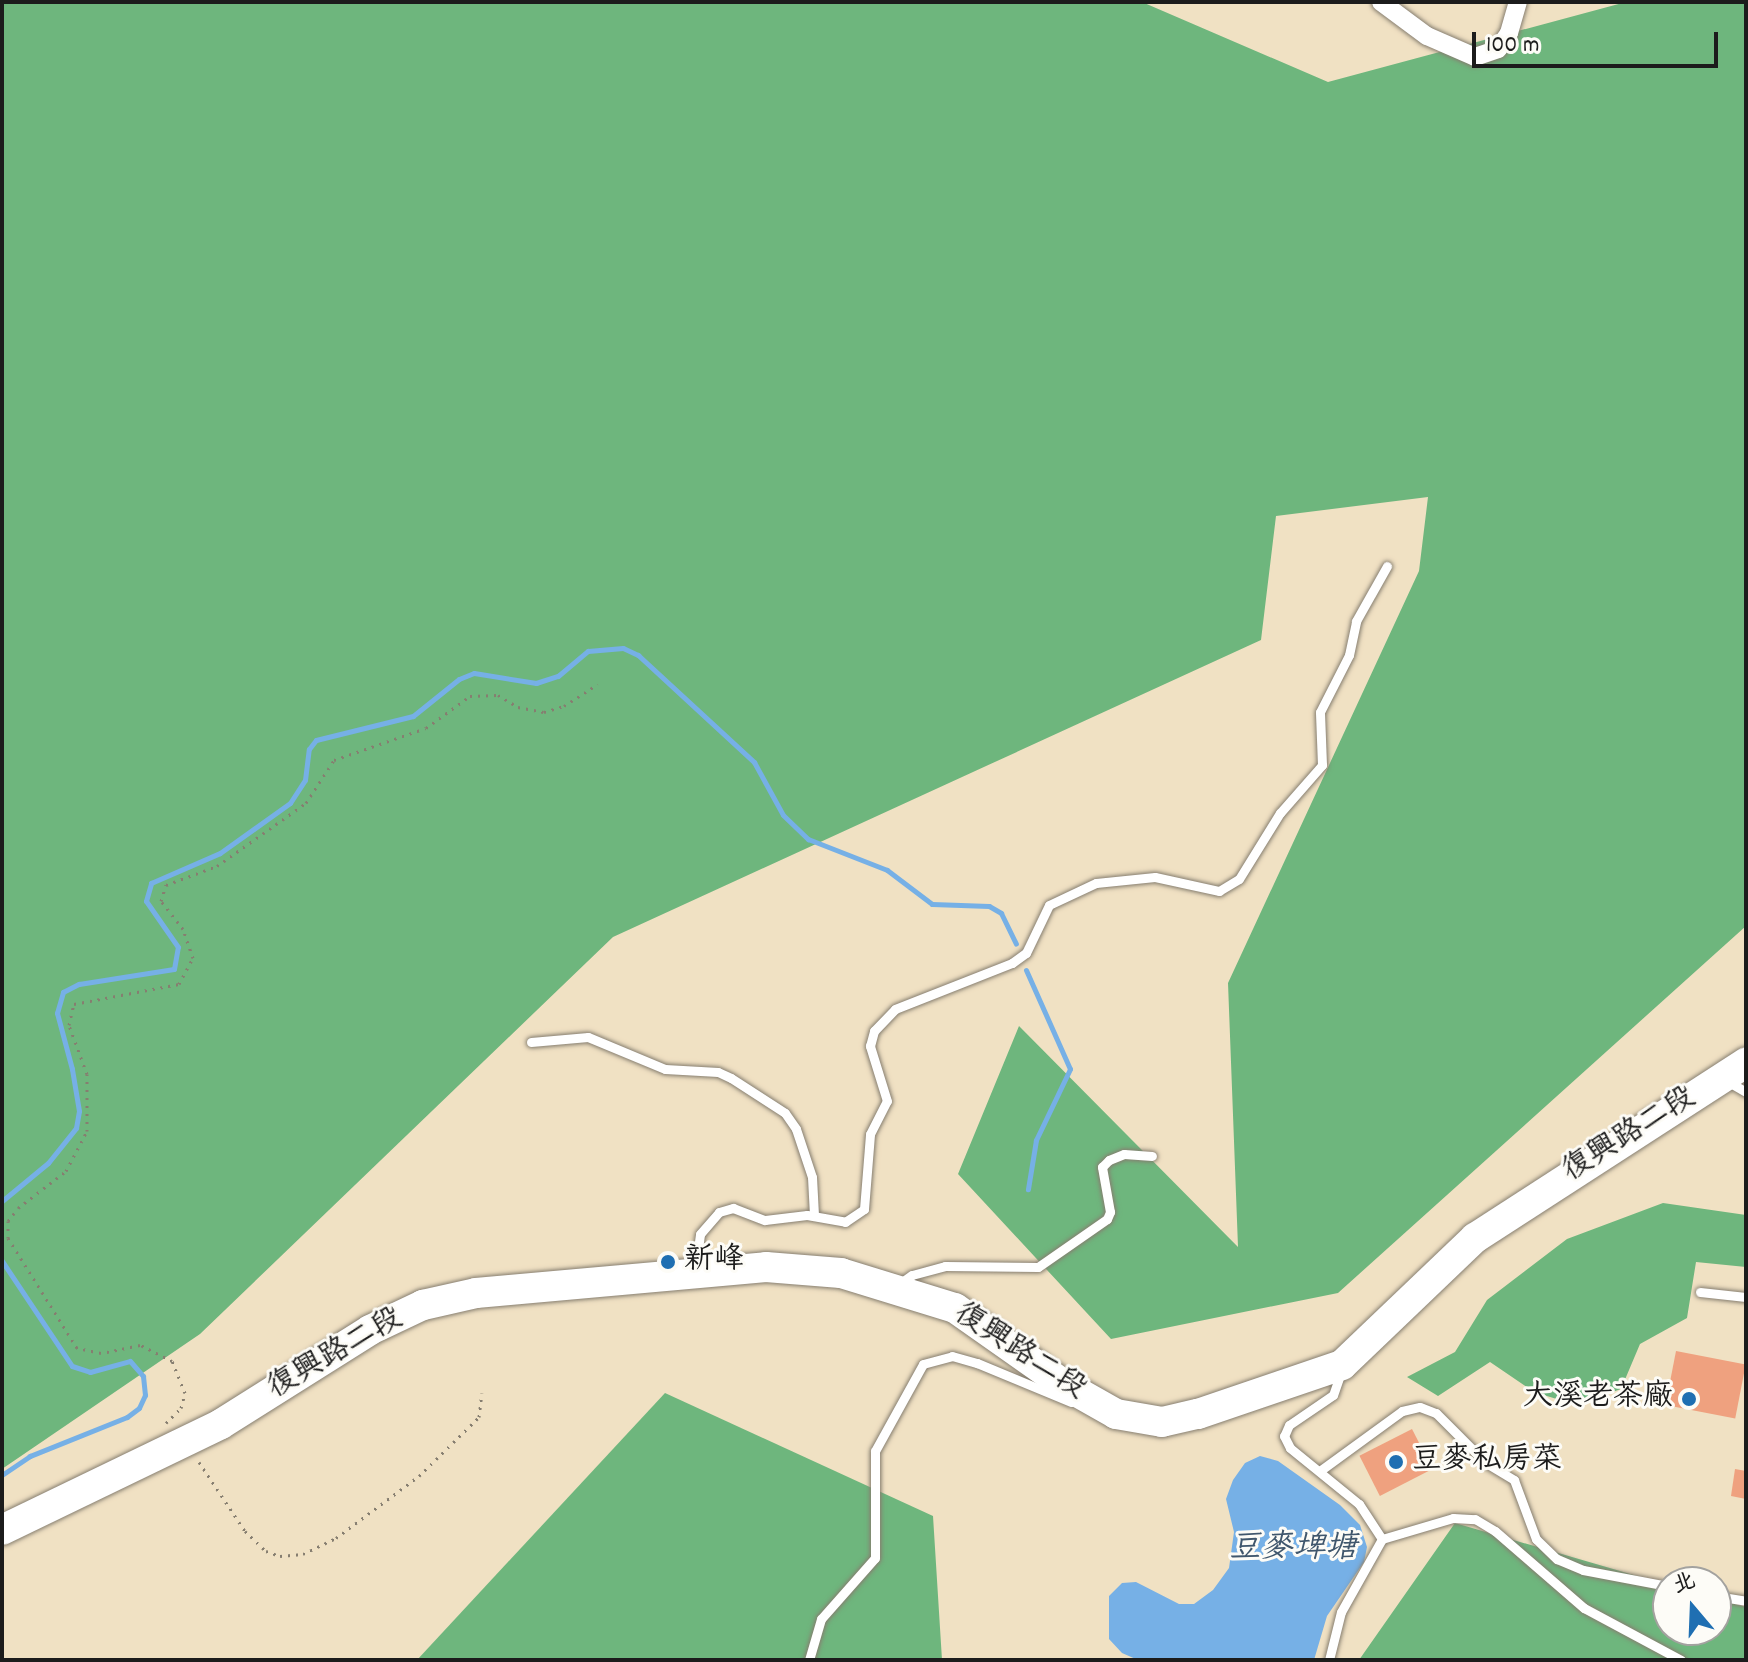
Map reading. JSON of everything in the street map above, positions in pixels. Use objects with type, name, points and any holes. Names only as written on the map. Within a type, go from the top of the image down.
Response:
[{"type":"main road","name":"復興路二段","points":[[2,1530],[187,1441],[370,1330],[423,1305],[476,1293],[695,1273],[796,1269],[841,1273],[895,1287],[955,1308],[1090,1401],[1116,1414],[1162,1422],[1342,1365],[1475,1238],[1738,1077]]},
{"type":"street","points":[[1381,2],[1427,36],[1475,57],[1498,49],[1509,33],[1518,2]]},
{"type":"lane","points":[[695,1273],[700,1234],[719,1212],[733,1208],[765,1220],[814,1215],[845,1222],[864,1209],[870,1134],[887,1101],[870,1046],[874,1031],[895,1009],[1012,963],[1026,953],[1049,905],[1086,887],[1155,877],[1219,891],[1239,879],[1280,813],[1322,765],[1320,712],[1349,655],[1356,621],[1387,566]]},
{"type":"lane","points":[[531,1042],[588,1037],[665,1069],[718,1072],[731,1078],[785,1113],[796,1129],[812,1177],[814,1215]]},
{"type":"lane","points":[[895,1287],[929,1268],[1038,1267],[1107,1219],[1110,1212],[1102,1167],[1109,1160],[1124,1154],[1152,1156]]},
{"type":"lane","points":[[1700,1292],[1746,1297]]},
{"type":"lane","points":[[809,1660],[821,1619],[875,1558],[875,1451],[923,1364],[952,1356],[1059,1399],[1090,1401]]},
{"type":"lane","points":[[1342,1365],[1333,1395],[1289,1425],[1284,1436],[1290,1448],[1321,1470],[1359,1504],[1382,1539]]},
{"type":"lane","points":[[1321,1470],[1402,1411],[1420,1407],[1436,1413],[1486,1463],[1514,1480],[1536,1539],[1557,1559],[1583,1570],[1652,1583]]},
{"type":"lane","points":[[1329,1660],[1341,1612],[1382,1539],[1428,1523],[1475,1519],[1584,1608],[1681,1660]]},
{"type":"path","points":[[157,1429],[181,1408],[185,1393],[172,1361],[140,1345],[101,1353],[77,1348],[8,1238],[8,1221],[18,1208],[66,1171],[87,1131],[87,1074],[69,1025],[74,1004],[179,984],[193,958],[183,929],[161,901],[166,885],[217,866],[306,803],[334,760],[426,728],[470,696],[498,695],[526,709],[544,712],[564,706],[598,684]]},
{"type":"path","points":[[187,1441],[245,1531],[266,1551],[303,1554],[336,1538],[419,1476],[479,1417],[482,1393]]},
{"type":"green space","points":[[2,2],[1142,2],[1328,82],[1626,2],[1746,2],[1746,926],[1338,1293],[1111,1339],[958,1174],[1019,1026],[1238,1247],[1228,983],[1419,571],[1428,497],[1276,516],[1261,640],[613,937],[200,1334],[2,1469]]},
{"type":"green space","points":[[1663,1203],[1746,1215],[1746,1267],[1696,1262],[1687,1318],[1640,1344],[1621,1389],[1576,1405],[1534,1392],[1490,1362],[1438,1396],[1407,1377],[1455,1352],[1487,1300],[1567,1239]]},
{"type":"green space","points":[[665,1393],[933,1516],[942,1660],[417,1660]]},
{"type":"green space","points":[[1455,1523],[1652,1580],[1652,1646],[1732,1646],[1732,1603],[1746,1607],[1746,1660],[1359,1660]]},
{"type":"water","name":"豆麥埤塘","points":[[1260,1456],[1278,1461],[1340,1505],[1360,1525],[1367,1547],[1364,1562],[1327,1616],[1314,1660],[1138,1660],[1122,1653],[1109,1639],[1109,1596],[1122,1583],[1136,1582],[1179,1604],[1194,1604],[1213,1590],[1229,1568],[1234,1532],[1226,1499],[1233,1480],[1245,1463]]},
{"type":"building","points":[[1676,1351],[1746,1365],[1735,1419],[1666,1405]]},
{"type":"building","name":"豆麥私房菜","points":[[1412,1429],[1432,1469],[1380,1496],[1359,1456]]},
{"type":"building","points":[[1735,1469],[1746,1471],[1746,1499],[1731,1496]]},
{"type":"waterway","points":[[2,1201],[48,1163],[76,1128],[79,1111],[57,1013],[63,992],[79,984],[174,969],[178,947],[146,901],[151,883],[220,853],[290,803],[305,780],[309,749],[316,740],[413,716],[459,679],[474,673],[536,683],[558,676],[588,651],[623,648],[638,655],[754,762],[783,815],[808,839],[887,870],[932,904],[989,906],[1001,913],[1016,944]]},
{"type":"waterway","points":[[1026,970],[1070,1069],[1036,1140],[1028,1189]]},
{"type":"waterway","points":[[2,1261],[72,1366],[90,1372],[130,1361],[143,1376],[145,1395],[139,1408],[127,1417],[30,1456],[2,1475]]},
{"type":"place","name":"新峰","points":[[668,1262]]},
{"type":"place","name":"大溪老茶廠","points":[[1689,1399]]},
{"type":"place","name":"豆麥私房菜","points":[[1396,1462]]}]
